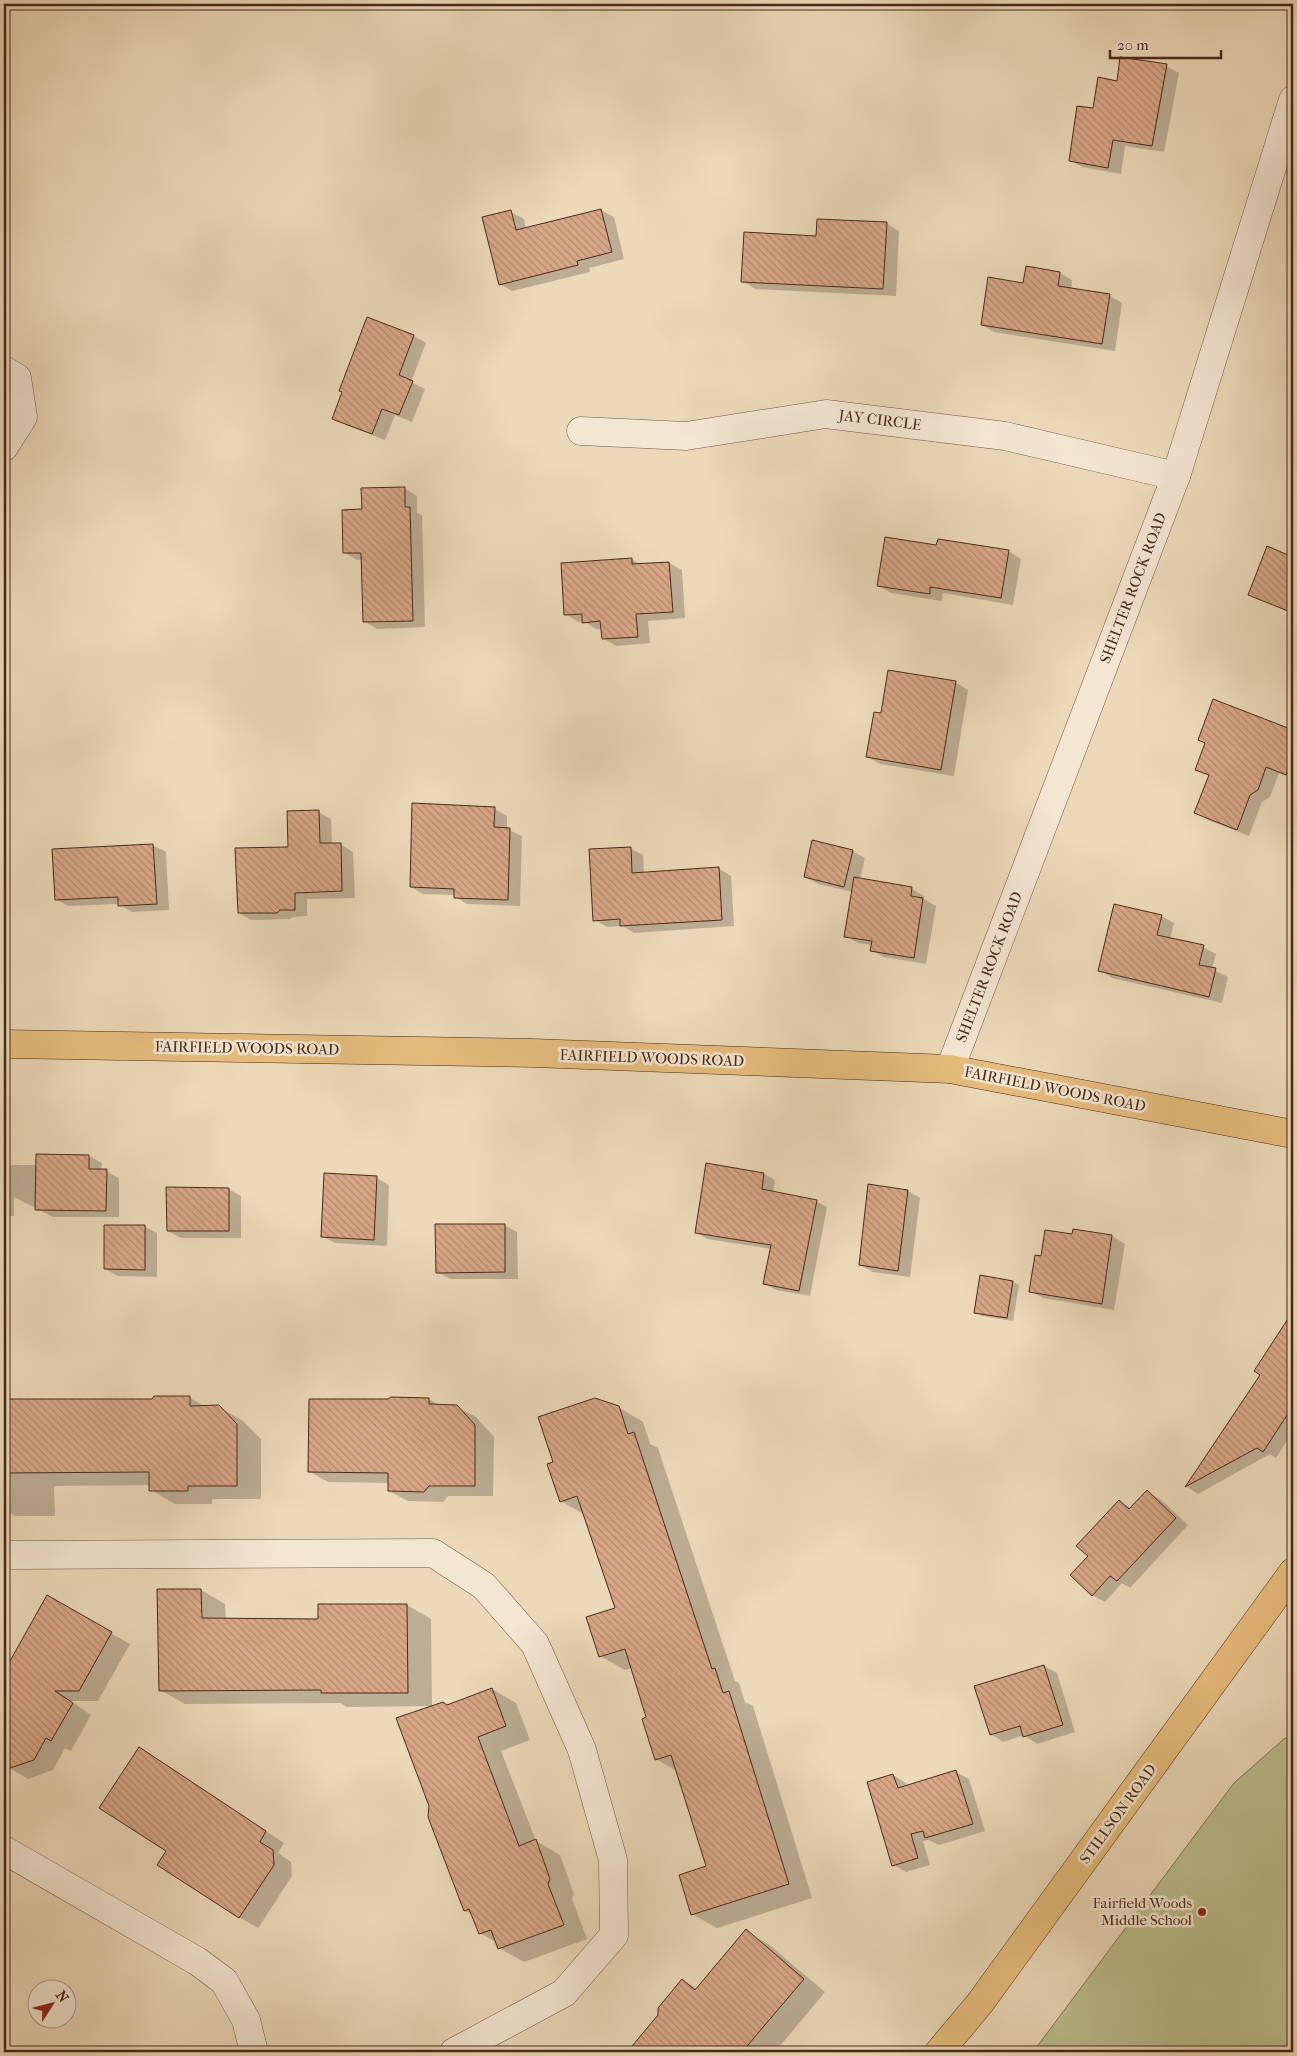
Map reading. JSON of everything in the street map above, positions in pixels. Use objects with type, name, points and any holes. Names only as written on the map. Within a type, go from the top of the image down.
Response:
[{"type":"main road","name":"FAIRFIELD WOODS ROAD","points":[[4,1044],[533,1054],[950,1069],[1293,1134]]},
{"type":"main road","name":"STILLSON ROAD","points":[[939,2052],[980,2003],[1293,1572]]},
{"type":"street","name":"SHELTER ROCK ROAD","points":[[950,1069],[1176,476],[1293,100]]},
{"type":"street","points":[[4,370],[17,378],[23,417],[4,447]]},
{"type":"street","name":"JAY CIRCLE","points":[[580,431],[686,436],[826,414],[1005,436],[1176,476]]},
{"type":"street","points":[[4,1554],[434,1553],[484,1586],[535,1644],[582,1750],[613,1860],[614,1935],[564,1993],[454,2052]]},
{"type":"street","points":[[4,1850],[197,1961],[224,1981],[246,2020],[254,2052]]},
{"type":"green space","name":"Fairfield Woods Middle School","points":[[1285,1738],[1293,1740],[1293,2052],[1033,2052],[1234,1783]]},
{"type":"building","points":[[1120,57],[1167,64],[1152,146],[1113,140],[1108,168],[1069,161],[1077,106],[1093,108],[1098,77],[1117,81]]},
{"type":"building","points":[[601,209],[612,252],[577,261],[578,265],[499,285],[482,217],[511,210],[516,230]]},
{"type":"building","points":[[817,219],[887,222],[883,289],[741,282],[744,232],[816,236]]},
{"type":"building","points":[[1026,266],[1060,272],[1058,286],[1110,294],[1102,344],[981,325],[988,277],[1023,283]]},
{"type":"building","points":[[367,317],[414,335],[399,375],[413,381],[399,415],[382,409],[372,434],[332,419],[342,392],[339,391]]},
{"type":"building","points":[[405,487],[405,507],[410,507],[413,621],[363,622],[361,553],[343,553],[342,510],[362,509],[361,488]]},
{"type":"building","points":[[885,537],[936,545],[938,539],[1009,550],[1001,598],[930,587],[930,594],[877,586]]},
{"type":"building","points":[[1267,546],[1293,557],[1293,613],[1248,595]]},
{"type":"building","points":[[632,558],[632,564],[669,562],[673,612],[636,614],[638,637],[602,639],[600,621],[582,623],[582,614],[564,615],[561,563]]},
{"type":"building","points":[[888,670],[956,681],[941,770],[866,757],[874,712],[881,713]]},
{"type":"building","points":[[1213,699],[1293,730],[1293,757],[1286,775],[1266,767],[1258,790],[1250,795],[1237,830],[1194,813],[1209,775],[1195,770],[1205,743],[1198,740]]},
{"type":"building","points":[[412,803],[495,807],[494,827],[510,828],[508,900],[454,898],[454,889],[410,887]]},
{"type":"building","points":[[319,810],[320,843],[341,843],[342,891],[295,893],[295,910],[280,910],[277,913],[238,913],[235,848],[288,847],[287,811]]},
{"type":"building","points":[[812,840],[853,850],[844,887],[804,877]]},
{"type":"building","points":[[153,844],[157,904],[118,906],[118,897],[55,900],[52,849]]},
{"type":"building","points":[[631,847],[632,873],[719,867],[722,920],[620,926],[620,919],[593,921],[589,849]]},
{"type":"building","points":[[854,877],[912,887],[911,896],[923,898],[914,958],[870,951],[872,941],[844,937]]},
{"type":"building","points":[[1114,904],[1162,915],[1157,935],[1204,945],[1199,965],[1216,968],[1209,997],[1098,971]]},
{"type":"building","points":[[36,1154],[89,1155],[89,1169],[107,1169],[106,1211],[35,1210]]},
{"type":"building","points":[[706,1163],[764,1173],[762,1189],[817,1200],[799,1291],[763,1284],[771,1245],[695,1233]]},
{"type":"building","points":[[324,1173],[377,1176],[374,1240],[321,1237]]},
{"type":"building","points":[[868,1184],[908,1190],[898,1271],[859,1265]]},
{"type":"building","points":[[166,1187],[229,1188],[229,1231],[167,1231]]},
{"type":"building","points":[[435,1224],[505,1224],[505,1272],[436,1273]]},
{"type":"building","points":[[104,1225],[145,1225],[145,1270],[104,1269]]},
{"type":"building","points":[[1073,1229],[1112,1235],[1102,1304],[1029,1292],[1035,1255],[1041,1256],[1045,1230],[1072,1234]]},
{"type":"building","points":[[980,1275],[1013,1281],[1007,1318],[974,1313]]},
{"type":"building","points":[[1293,1311],[1293,1406],[1263,1452],[1257,1448],[1185,1487],[1260,1375],[1254,1371]]},
{"type":"building","points":[[154,1396],[190,1396],[190,1406],[219,1405],[237,1424],[237,1486],[188,1486],[188,1491],[149,1491],[149,1472],[4,1473],[4,1399],[152,1399]]},
{"type":"building","points":[[391,1397],[429,1398],[429,1404],[457,1405],[475,1425],[475,1486],[429,1486],[424,1492],[388,1491],[388,1473],[308,1472],[309,1399],[388,1399]]},
{"type":"building","points":[[595,1398],[619,1406],[628,1434],[634,1432],[712,1669],[715,1668],[723,1693],[729,1691],[789,1884],[691,1915],[679,1875],[706,1866],[671,1755],[655,1760],[642,1719],[646,1717],[625,1649],[599,1657],[586,1617],[615,1608],[577,1496],[560,1502],[547,1464],[553,1462],[538,1417]]},
{"type":"building","points":[[1147,1490],[1176,1518],[1117,1581],[1110,1576],[1092,1596],[1070,1575],[1088,1556],[1076,1546],[1119,1500],[1129,1509]]},
{"type":"building","points":[[157,1589],[201,1589],[202,1618],[318,1619],[318,1604],[407,1604],[408,1693],[321,1693],[321,1690],[159,1691]]},
{"type":"building","points":[[47,1595],[112,1632],[79,1691],[55,1691],[73,1703],[51,1741],[46,1738],[34,1760],[4,1770],[4,1657],[10,1661]]},
{"type":"building","points":[[1044,1665],[1063,1725],[1023,1737],[1020,1726],[990,1735],[974,1686]]},
{"type":"building","points":[[492,1688],[506,1726],[478,1737],[519,1846],[536,1839],[550,1879],[548,1884],[564,1925],[498,1949],[491,1930],[479,1934],[469,1909],[464,1911],[428,1817],[429,1806],[396,1718],[443,1702],[447,1705]]},
{"type":"building","points":[[139,1747],[266,1831],[260,1842],[273,1850],[274,1865],[239,1918],[157,1865],[166,1851],[99,1808]]},
{"type":"building","points":[[956,1770],[973,1824],[925,1838],[923,1831],[911,1834],[918,1858],[892,1866],[867,1782],[893,1774],[898,1788]]},
{"type":"building","points":[[746,1929],[804,1979],[742,2052],[627,2052],[658,2015],[658,2008],[682,1979],[695,1990]]},
{"type":"place","name":"Fairfield Woods Middle School","points":[[1202,1912]]}]
